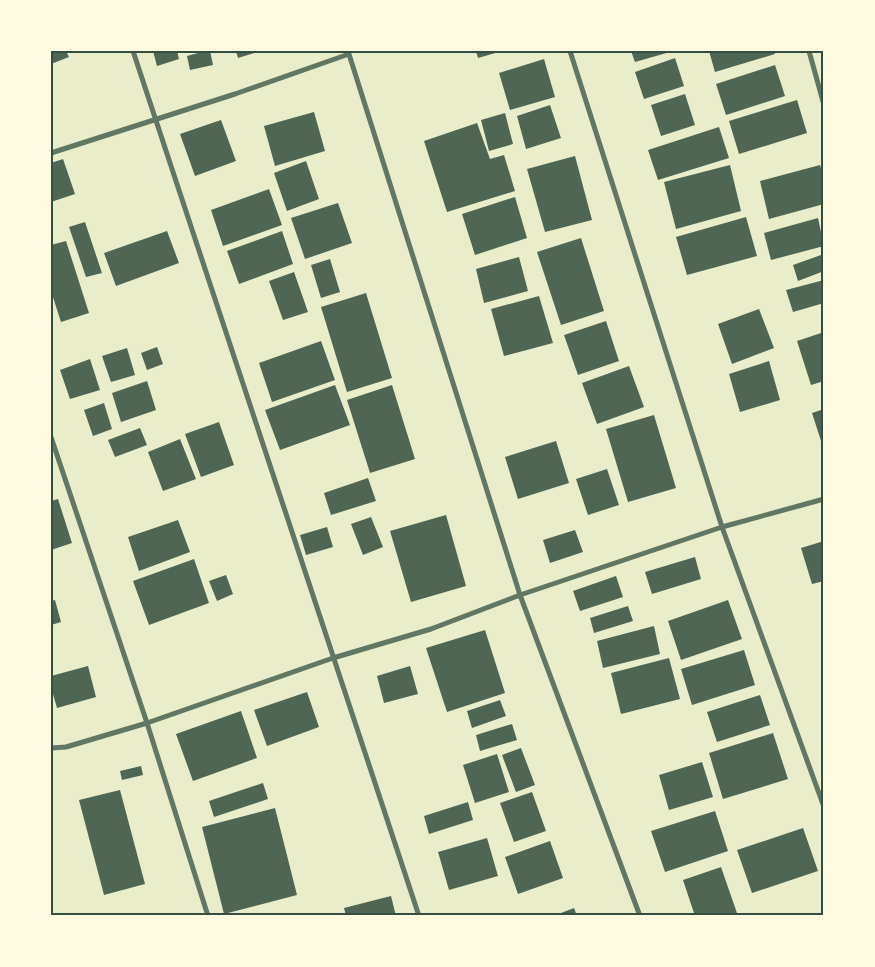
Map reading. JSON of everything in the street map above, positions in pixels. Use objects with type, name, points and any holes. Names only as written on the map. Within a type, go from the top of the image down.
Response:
[{"type":"street","points":[[133,51],[419,916]]},
{"type":"street","points":[[570,51],[722,527],[824,807]]},
{"type":"street","points":[[808,51],[824,105]]},
{"type":"street","points":[[51,154],[157,120],[348,53],[520,595],[640,916]]},
{"type":"street","points":[[51,437],[147,723],[208,916]]},
{"type":"street","points":[[51,748],[66,747],[147,723],[333,658],[431,629],[520,595],[722,527],[824,499]]},
{"type":"building","points":[[51,51],[66,51],[69,57],[51,64]]},
{"type":"building","points":[[153,51],[177,51],[179,59],[157,66]]},
{"type":"building","points":[[210,51],[213,65],[190,70],[187,56]]},
{"type":"building","points":[[236,51],[258,51],[258,52],[238,58]]},
{"type":"building","points":[[476,51],[499,51],[499,52],[478,58]]},
{"type":"building","points":[[631,51],[670,51],[670,52],[635,62]]},
{"type":"building","points":[[709,51],[774,51],[775,54],[715,72]]},
{"type":"building","points":[[675,58],[684,86],[644,99],[635,72]]},
{"type":"building","points":[[544,59],[555,97],[510,110],[499,73]]},
{"type":"building","points":[[775,65],[785,96],[726,115],[716,84]]},
{"type":"building","points":[[685,94],[695,125],[661,136],[651,105]]},
{"type":"building","points":[[797,100],[807,133],[739,154],[729,121]]},
{"type":"building","points":[[550,105],[561,138],[526,149],[517,116]]},
{"type":"building","points":[[314,112],[325,151],[275,166],[264,126]]},
{"type":"building","points":[[505,113],[513,144],[489,151],[481,120]]},
{"type":"building","points":[[221,120],[236,161],[195,176],[180,134]]},
{"type":"building","points":[[477,123],[490,159],[504,155],[515,191],[447,212],[424,141]]},
{"type":"building","points":[[719,127],[729,158],[658,180],[648,150]]},
{"type":"building","points":[[575,156],[592,220],[545,232],[527,169]]},
{"type":"building","points":[[63,159],[75,194],[51,202],[51,163]]},
{"type":"building","points":[[306,161],[319,199],[287,211],[274,173]]},
{"type":"building","points":[[730,165],[741,211],[676,229],[664,182]]},
{"type":"building","points":[[820,165],[824,178],[824,204],[769,219],[760,181]]},
{"type":"building","points":[[269,189],[282,225],[223,246],[211,210]]},
{"type":"building","points":[[515,197],[527,238],[475,255],[462,214]]},
{"type":"building","points":[[338,203],[352,243],[305,259],[291,218]]},
{"type":"building","points":[[746,217],[757,256],[687,275],[676,237]]},
{"type":"building","points":[[818,218],[824,246],[771,260],[764,233]]},
{"type":"building","points":[[85,222],[102,273],[86,277],[69,227]]},
{"type":"building","points":[[167,231],[179,263],[116,286],[104,253]]},
{"type":"building","points":[[282,231],[293,264],[239,284],[227,251]]},
{"type":"building","points":[[581,238],[604,311],[561,325],[537,252]]},
{"type":"building","points":[[66,241],[89,313],[61,322],[51,291],[51,245]]},
{"type":"building","points":[[821,255],[824,271],[798,281],[793,265]]},
{"type":"building","points":[[519,257],[528,291],[484,303],[476,269]]},
{"type":"building","points":[[330,259],[340,292],[321,298],[311,265]]},
{"type":"building","points":[[294,272],[308,312],[283,320],[269,281]]},
{"type":"building","points":[[824,280],[824,303],[793,312],[786,290]]},
{"type":"building","points":[[366,293],[392,378],[347,392],[321,307]]},
{"type":"building","points":[[539,296],[553,343],[504,356],[491,309]]},
{"type":"building","points":[[759,309],[774,348],[732,364],[718,324]]},
{"type":"building","points":[[606,321],[619,361],[578,375],[564,335]]},
{"type":"building","points":[[824,332],[824,381],[811,385],[797,341]]},
{"type":"building","points":[[321,341],[335,380],[272,402],[259,363]]},
{"type":"building","points":[[157,347],[163,364],[147,370],[141,353]]},
{"type":"building","points":[[127,348],[135,375],[111,382],[102,356]]},
{"type":"building","points":[[90,359],[100,390],[70,399],[60,370]]},
{"type":"building","points":[[769,361],[780,400],[740,412],[729,374]]},
{"type":"building","points":[[629,366],[644,407],[597,424],[582,383]]},
{"type":"building","points":[[147,381],[156,410],[121,422],[112,393]]},
{"type":"building","points":[[335,385],[350,425],[280,450],[265,410]]},
{"type":"building","points":[[392,385],[415,459],[370,473],[347,400]]},
{"type":"building","points":[[104,403],[112,429],[93,436],[84,410]]},
{"type":"building","points":[[824,409],[824,447],[823,447],[812,413]]},
{"type":"building","points":[[654,415],[676,488],[628,502],[606,429]]},
{"type":"building","points":[[219,422],[234,465],[201,477],[185,434]]},
{"type":"building","points":[[140,428],[147,445],[115,457],[108,440]]},
{"type":"building","points":[[180,439],[196,479],[163,491],[148,452]]},
{"type":"building","points":[[556,441],[569,483],[518,499],[505,457]]},
{"type":"building","points":[[607,469],[619,505],[588,515],[576,479]]},
{"type":"building","points":[[368,478],[376,501],[331,515],[324,493]]},
{"type":"building","points":[[58,499],[72,543],[51,550],[51,501]]},
{"type":"building","points":[[446,515],[466,586],[411,602],[390,531]]},
{"type":"building","points":[[371,517],[383,547],[363,555],[351,524]]},
{"type":"building","points":[[178,520],[190,552],[139,571],[128,537]]},
{"type":"building","points":[[327,527],[333,547],[306,555],[300,535]]},
{"type":"building","points":[[575,530],[583,552],[550,563],[543,540]]},
{"type":"building","points":[[824,541],[824,581],[812,584],[801,548]]},
{"type":"building","points":[[695,557],[701,579],[652,594],[645,572]]},
{"type":"building","points":[[194,559],[209,603],[149,625],[133,581]]},
{"type":"building","points":[[226,575],[233,594],[217,601],[209,581]]},
{"type":"building","points":[[616,576],[623,597],[580,611],[573,591]]},
{"type":"building","points":[[55,600],[61,622],[51,625],[51,601]]},
{"type":"building","points":[[728,600],[742,639],[681,660],[668,621]]},
{"type":"building","points":[[628,606],[633,621],[594,633],[590,618]]},
{"type":"building","points":[[654,626],[660,654],[603,668],[597,641]]},
{"type":"building","points":[[485,630],[505,693],[447,712],[426,648]]},
{"type":"building","points":[[744,650],[755,685],[692,705],[681,669]]},
{"type":"building","points":[[669,658],[680,699],[621,714],[611,673]]},
{"type":"building","points":[[88,666],[96,697],[57,708],[51,687],[51,676]]},
{"type":"building","points":[[410,666],[418,694],[384,703],[377,676]]},
{"type":"building","points":[[307,692],[319,727],[267,746],[254,710]]},
{"type":"building","points":[[760,695],[770,725],[717,742],[707,712]]},
{"type":"building","points":[[500,700],[506,716],[472,728],[467,711]]},
{"type":"building","points":[[241,711],[257,758],[193,781],[176,734]]},
{"type":"building","points":[[512,724],[517,740],[480,751],[476,735]]},
{"type":"building","points":[[773,733],[788,779],[723,799],[709,753]]},
{"type":"building","points":[[521,748],[535,785],[516,792],[502,755]]},
{"type":"building","points":[[497,754],[509,792],[475,803],[463,765]]},
{"type":"building","points":[[702,762],[713,797],[669,810],[659,775]]},
{"type":"building","points":[[141,766],[143,775],[122,780],[120,771]]},
{"type":"building","points":[[263,783],[268,799],[214,817],[209,801]]},
{"type":"building","points":[[120,790],[145,884],[104,895],[79,800]]},
{"type":"building","points":[[532,792],[546,831],[514,842],[500,803]]},
{"type":"building","points":[[468,802],[473,820],[429,834],[424,816]]},
{"type":"building","points":[[275,808],[297,895],[224,914],[202,827]]},
{"type":"building","points":[[715,811],[728,851],[665,872],[651,831]]},
{"type":"building","points":[[803,828],[818,871],[752,893],[737,850]]},
{"type":"building","points":[[487,838],[498,876],[449,890],[438,852]]},
{"type":"building","points":[[550,841],[563,878],[518,894],[505,857]]},
{"type":"building","points":[[721,867],[738,916],[695,916],[683,880]]},
{"type":"building","points":[[391,896],[396,916],[346,916],[344,908]]},
{"type":"building","points":[[574,908],[577,916],[553,916]]}]
